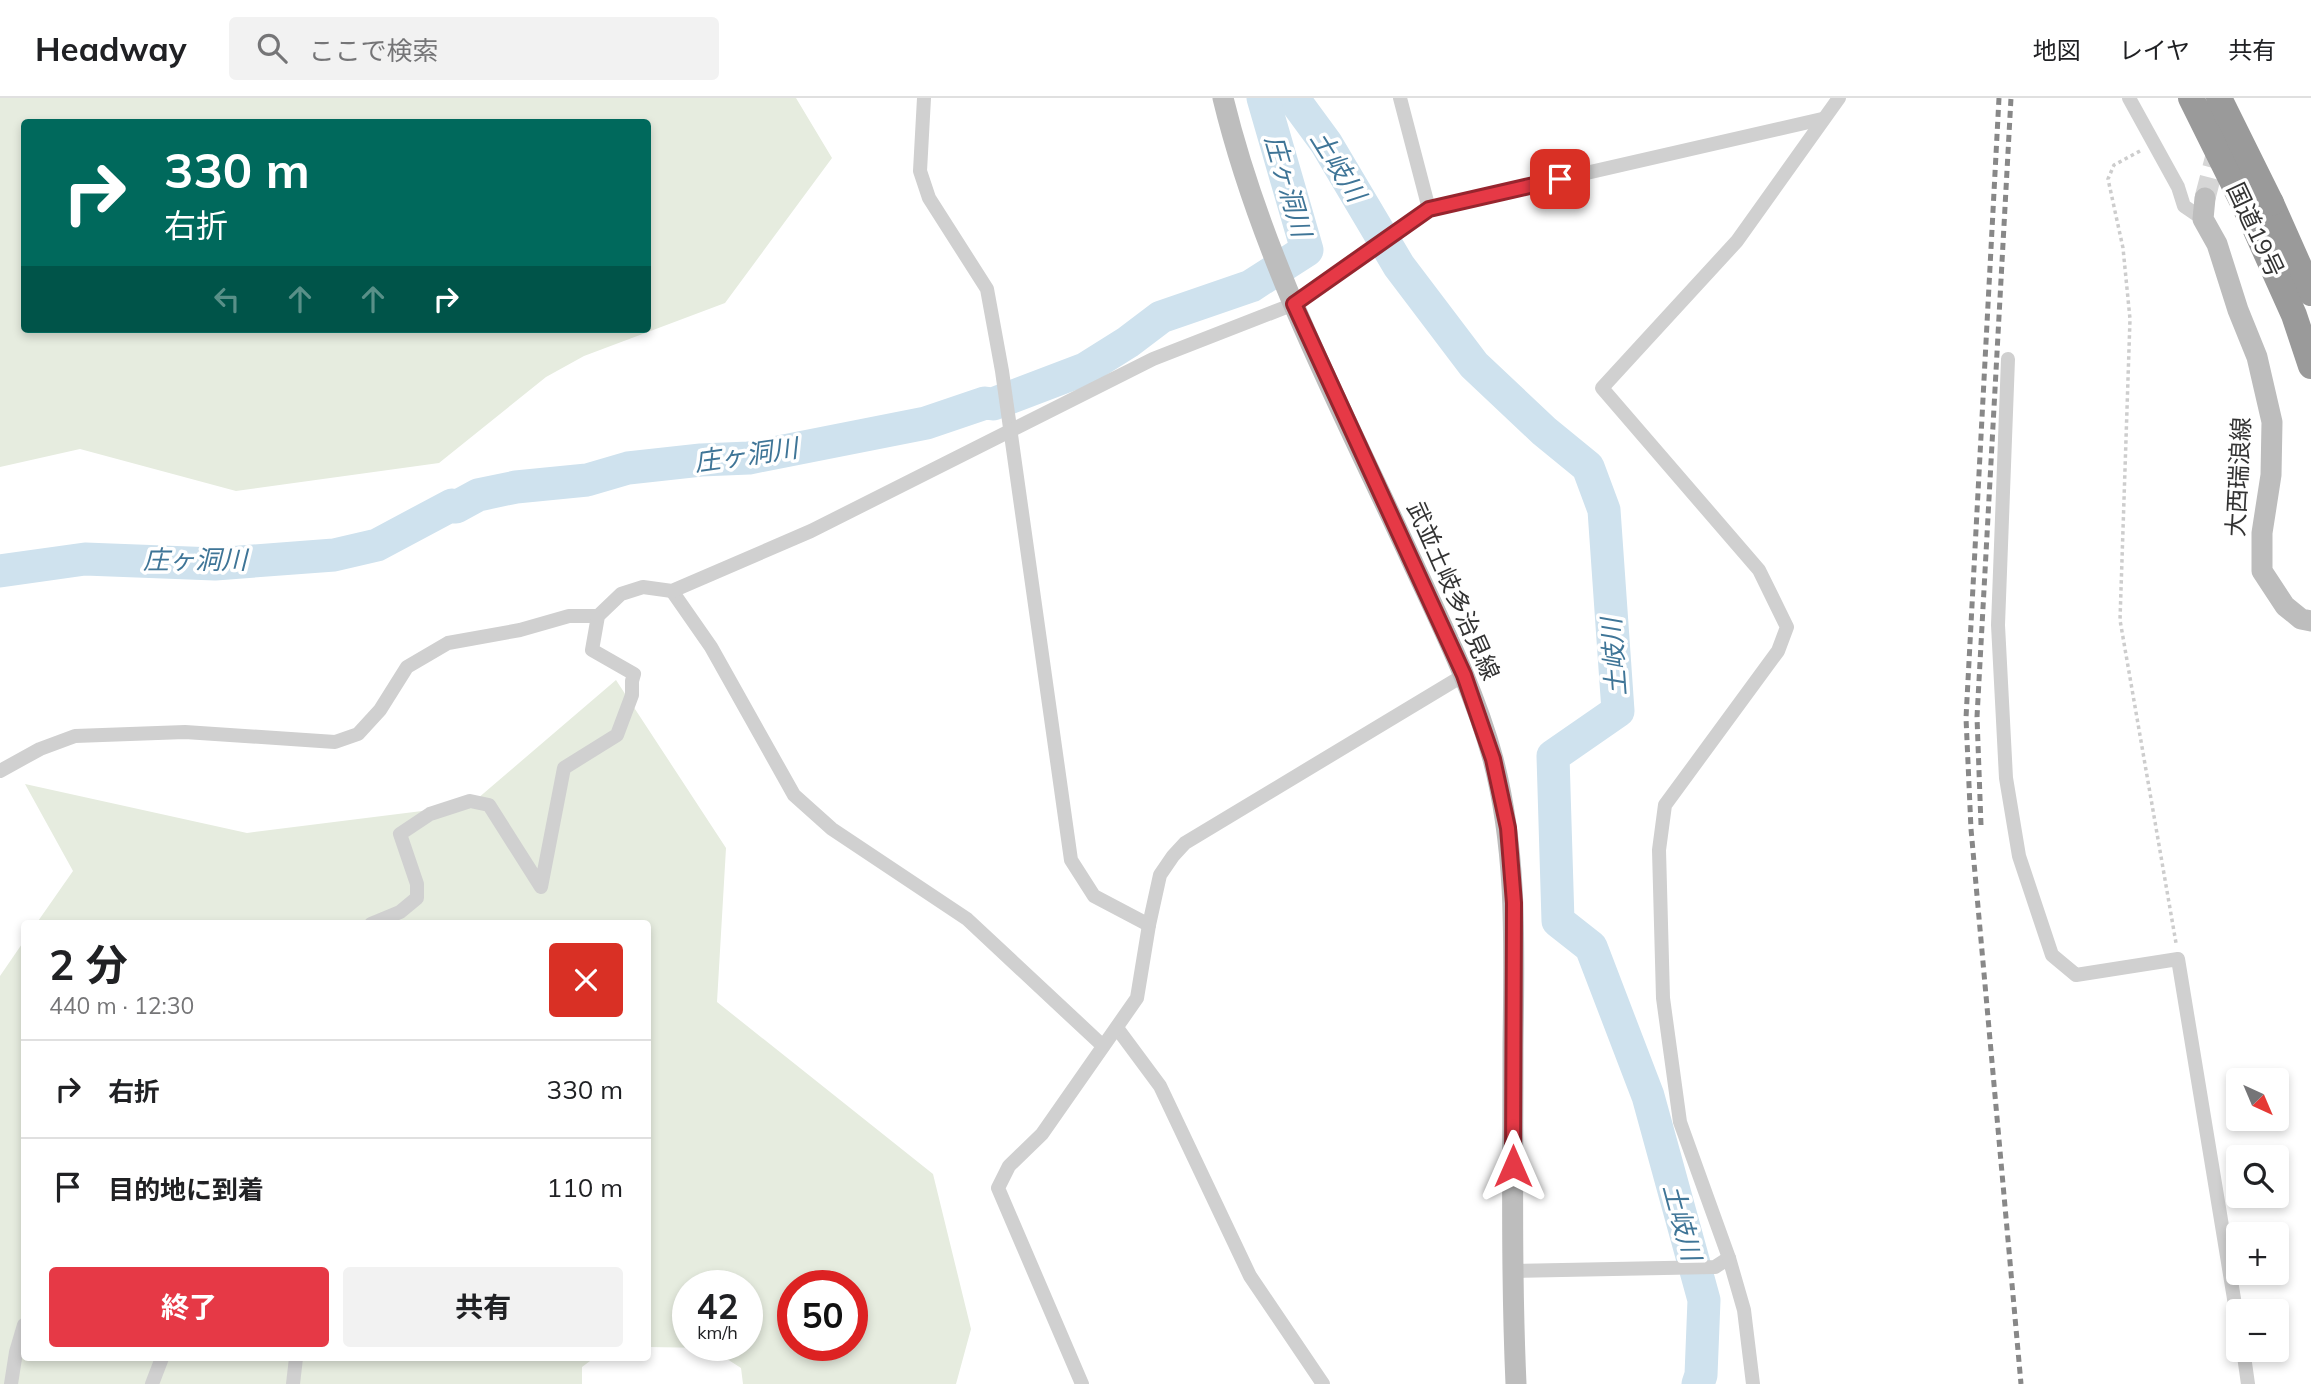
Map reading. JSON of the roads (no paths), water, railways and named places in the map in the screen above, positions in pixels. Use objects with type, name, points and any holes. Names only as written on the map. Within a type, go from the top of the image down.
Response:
[{"type":"highway","name":"国道19号","points":[[2191,98],[2311,293]]},
{"type":"highway","name":"国道19号","points":[[2220,98],[2311,366]]},
{"type":"main road","name":"武並土岐多治見線","points":[[1223,98],[1236,150],[1271,246],[1464,675],[1493,759],[1508,828],[1514,903],[1522,1271],[1516,1384]]},
{"type":"main road","name":"大西瑞浪線","points":[[2204,209],[2257,357],[2272,422],[2271,475],[2262,533],[2262,571],[2284,606],[2301,619],[2311,621]]},
{"type":"street","points":[[924,98],[920,171],[929,198],[987,289],[1011,432],[1071,860],[1094,896],[1149,925]]},
{"type":"street","points":[[1400,98],[1429,209]]},
{"type":"street","points":[[1753,1384],[1744,1310],[1729,1258],[1680,1122],[1663,998],[1659,850],[1665,805],[1778,651],[1787,627],[1759,570],[1602,388],[1737,241],[1839,98]]},
{"type":"street","points":[[2129,98],[2178,187],[2184,206],[2204,209]]},
{"type":"street","points":[[398,918],[417,898],[417,884],[400,834],[430,814],[470,801],[488,805],[541,887],[564,768],[618,735],[632,695],[634,674],[592,650],[598,616],[621,594],[643,587],[672,591],[811,531],[1153,359],[1296,298],[1429,209],[1822,119]]},
{"type":"street","points":[[2008,359],[1998,625],[2006,778],[2019,856],[2052,955],[2076,975],[2178,959],[2234,1299]]},
{"type":"street","points":[[672,591],[711,648],[794,795],[832,829],[967,919],[1103,1046]]},
{"type":"street","points":[[0,771],[40,749],[75,736],[185,732],[335,742],[358,734],[380,710],[407,667],[448,643],[569,616],[598,616]]},
{"type":"street","points":[[1082,1384],[998,1188],[1009,1166],[1042,1134],[1138,998],[1160,875],[1172,856],[1185,843],[1464,675]]},
{"type":"street","points":[[1117,1028],[1160,1086],[1250,1276],[1323,1384]]},
{"type":"street","points":[[1522,1271],[1715,1266],[1729,1258]]},
{"type":"street","points":[[11,1384],[21,1335]]},
{"type":"street","points":[[152,1384],[161,1361]]},
{"type":"street","points":[[293,1384],[296,1361]]},
{"type":"street","points":[[2245,1362],[2248,1384]]},
{"type":"waterway","name":"庄ヶ洞川","points":[[0,571],[85,559],[215,564],[334,555],[377,545],[452,505],[456,507],[478,495],[516,487],[587,480],[628,468],[749,458],[926,423],[985,403],[993,404],[1085,369],[1161,317],[1251,286],[1307,250],[1263,98]]},
{"type":"waterway","name":"土岐川","points":[[1293,98],[1326,143],[1399,266],[1474,365],[1544,431],[1588,467],[1604,510],[1618,711],[1553,756],[1558,921],[1591,947],[1648,1096],[1704,1300],[1701,1375],[1698,1384]]},
{"type":"tunnel","points":[[2205,198],[2219,144]]},
{"type":"railway","points":[[1999,98],[1966,718],[1971,829],[2021,1384]]},
{"type":"railway","points":[[1981,825],[1977,717],[2011,98]]}]
